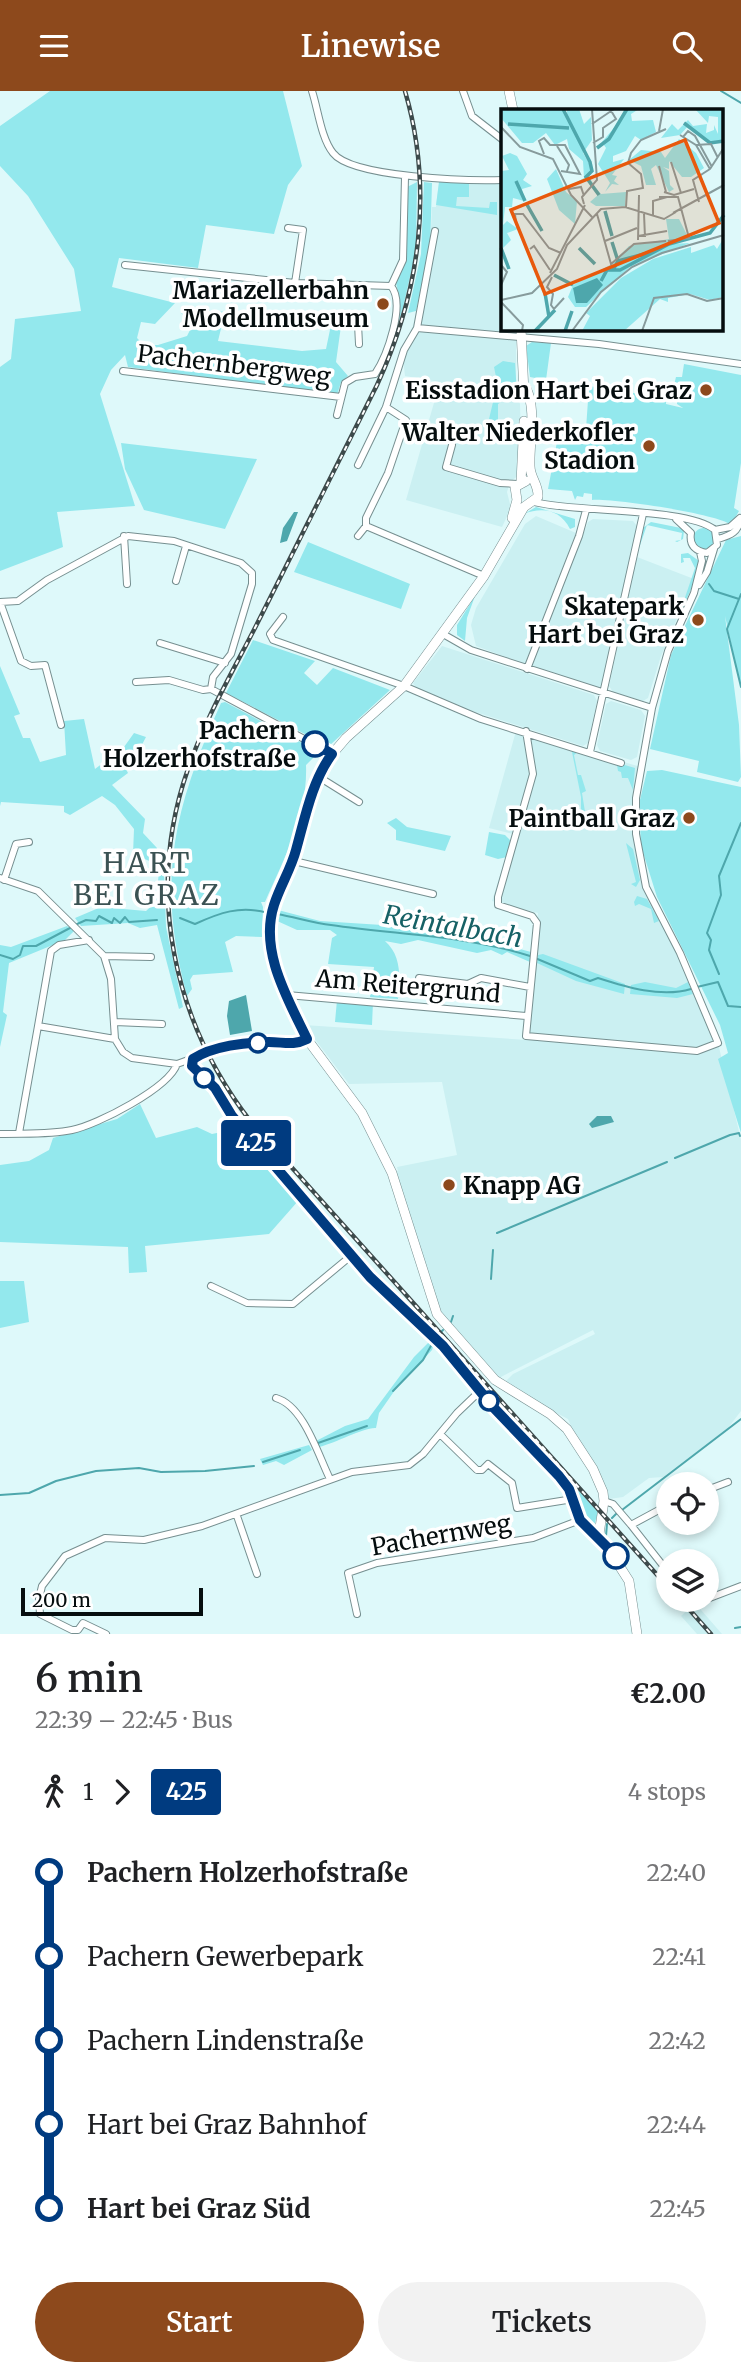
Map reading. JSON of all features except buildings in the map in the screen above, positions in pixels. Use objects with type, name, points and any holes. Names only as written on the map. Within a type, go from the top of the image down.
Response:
[{"type":"main road","points":[[509,91],[513,109]]},
{"type":"main road","points":[[521,333],[526,388],[524,494]]},
{"type":"main road","points":[[526,388],[530,403],[532,482],[484,576],[443,634],[404,686],[332,754],[319,777],[293,860],[274,905],[271,919],[271,952],[286,995],[307,1039],[376,1138],[408,1218],[437,1314],[495,1380],[550,1414],[567,1429],[593,1469],[604,1501],[600,1536],[616,1556],[629,1581],[635,1603],[637,1634]]},
{"type":"street","points":[[313,91],[334,155],[405,177],[501,180]]},
{"type":"street","points":[[463,91],[470,113],[501,139]]},
{"type":"street","name":"Pachernbergweg","points":[[337,415],[345,383],[355,377],[374,374],[383,360],[393,327],[397,299],[391,286],[402,260],[405,177]]},
{"type":"street","points":[[288,228],[303,230],[295,283]]},
{"type":"street","points":[[358,465],[386,407],[404,350],[417,328],[435,231]]},
{"type":"street","points":[[125,265],[295,283],[391,286]]},
{"type":"street","name":"Pachernbergweg","points":[[358,324],[359,344]]},
{"type":"street","points":[[417,328],[521,333],[741,364]]},
{"type":"street","name":"Pachernbergweg","points":[[123,371],[341,397]]},
{"type":"street","points":[[358,536],[366,526],[366,518],[407,420],[386,407]]},
{"type":"street","points":[[452,445],[446,467],[500,483],[550,505],[691,519],[715,530],[730,527],[741,517]]},
{"type":"street","points":[[527,669],[584,524],[586,510]]},
{"type":"street","points":[[590,752],[643,514]]},
{"type":"street","points":[[718,539],[730,536],[738,529],[741,517]]},
{"type":"street","points":[[676,519],[691,533],[691,543],[700,552],[702,561],[694,593]]},
{"type":"street","points":[[691,533],[702,525]]},
{"type":"street","points":[[366,526],[484,576]]},
{"type":"street","points":[[526,731],[533,774],[498,905],[535,919],[526,1036],[697,1051],[718,1043],[691,978],[646,887],[636,834],[636,799],[652,708],[668,651],[694,593],[707,572],[718,539],[715,530]]},
{"type":"street","points":[[124,536],[127,584]]},
{"type":"street","points":[[61,725],[45,664],[31,666],[21,661],[0,602],[18,601],[47,580],[124,536],[155,537],[241,563],[253,573],[231,654],[211,680],[211,689]]},
{"type":"street","points":[[176,581],[186,546]]},
{"type":"street","points":[[700,552],[707,553],[714,549]]},
{"type":"street","points":[[283,617],[270,634],[274,640],[404,686],[481,719],[621,763]]},
{"type":"street","points":[[443,634],[471,650],[652,708]]},
{"type":"street","points":[[160,643],[225,663]]},
{"type":"street","points":[[136,683],[169,680],[203,690],[211,689],[332,754]]},
{"type":"street","points":[[319,777],[359,802]]},
{"type":"street","points":[[29,842],[16,844],[2,879],[38,891],[104,956],[111,979],[115,1039],[123,1052],[132,1058],[177,1064],[192,1061],[206,1052],[265,1042],[294,1044],[307,1039]]},
{"type":"street","points":[[293,860],[433,894]]},
{"type":"street","points":[[19,1133],[51,951],[59,945],[89,940]]},
{"type":"street","points":[[104,956],[151,957]]},
{"type":"street","points":[[419,978],[468,984],[481,978],[530,986]]},
{"type":"street","name":"Am Reitergrund","points":[[286,995],[526,1016]]},
{"type":"street","points":[[115,1022],[162,1024]]},
{"type":"street","points":[[38,1027],[115,1039]]},
{"type":"street","points":[[192,1061],[193,1068],[215,1088],[232,1116],[370,1277],[443,1346],[565,1483],[580,1520],[600,1536]]},
{"type":"street","points":[[0,1134],[71,1130],[96,1122],[152,1089],[171,1074],[177,1064]]},
{"type":"street","points":[[211,1286],[247,1303],[293,1304],[352,1255]]},
{"type":"street","points":[[106,1634],[83,1623],[78,1630],[70,1629],[40,1614],[38,1599],[42,1585],[65,1556],[105,1538],[144,1540],[237,1516],[352,1472],[409,1465],[481,1390]]},
{"type":"street","points":[[276,1398],[291,1406],[300,1419],[330,1479]]},
{"type":"street","points":[[440,1434],[477,1470],[482,1470],[488,1464],[512,1483],[517,1508],[573,1499]]},
{"type":"street","points":[[719,1485],[728,1482]]},
{"type":"street","points":[[604,1501],[613,1504],[656,1557]]},
{"type":"street","points":[[631,1525],[656,1511]]},
{"type":"street","points":[[237,1516],[257,1574]]},
{"type":"street","name":"Pachernweg","points":[[357,1614],[348,1573],[377,1563],[533,1538],[580,1520]]},
{"type":"street","points":[[719,1594],[741,1586]]},
{"type":"shaded area","points":[[50,91],[283,91],[302,166],[288,185],[274,234],[206,225],[198,268],[119,258],[112,287],[175,303],[155,324],[141,322],[137,338],[144,345],[158,345],[187,336],[193,324],[181,313],[191,308],[225,312],[218,341],[302,351],[326,349],[331,325],[341,326],[336,362],[348,376],[341,382],[337,395],[128,367],[125,355],[111,370],[100,394],[135,506],[57,512],[63,547],[0,571],[0,367],[11,359],[15,319],[81,311],[74,269],[28,196],[0,166],[0,126]]},
{"type":"shaded area","points":[[417,182],[416,250],[403,308],[389,352],[397,324],[399,295],[396,283],[405,255],[407,187]]},
{"type":"shaded area","points":[[424,182],[432,183],[430,248],[416,311],[408,313],[421,254]]},
{"type":"shaded area","points":[[439,182],[501,183],[501,331],[516,331],[516,389],[520,404],[521,445],[519,475],[510,482],[507,492],[511,508],[502,527],[406,500],[440,382],[405,376],[402,349],[413,326],[430,248],[432,207],[436,207]]},
{"type":"shaded area","points":[[439,182],[469,182],[469,197],[457,197],[456,206],[489,208],[490,202],[497,202],[497,215],[436,205]]},
{"type":"shaded area","points":[[532,342],[551,343],[546,380],[530,377],[526,346]]},
{"type":"shaded area","points":[[503,361],[515,363],[517,394],[510,387],[497,382],[494,367]]},
{"type":"shaded area","name":"Walter Niederkofler Stadion","points":[[684,364],[741,375],[741,463],[734,508],[739,511],[731,525],[707,516],[664,508],[592,500],[592,494],[584,493],[583,497],[577,496],[575,500],[572,491],[548,489],[560,426],[586,429],[589,386],[666,398],[666,404],[683,408],[677,404],[677,398],[671,397],[676,377],[682,377]]},
{"type":"shaded area","points":[[497,385],[507,389],[508,397],[498,404],[498,422],[489,419],[494,398],[489,396],[498,390]]},
{"type":"shaded area","points":[[121,443],[257,459],[225,529],[144,510],[125,469]]},
{"type":"shaded area","points":[[536,507],[548,511],[524,514]]},
{"type":"shaded area","points":[[294,512],[298,512],[287,541],[280,543],[283,528]]},
{"type":"shaded area","points":[[552,512],[575,519],[575,527],[570,529],[566,522]]},
{"type":"shaded area","points":[[536,516],[576,533],[525,664],[476,646],[471,625],[476,608],[525,524]]},
{"type":"shaded area","points":[[593,519],[633,521],[637,526],[603,684],[598,688],[532,666],[588,522]]},
{"type":"shaded area","points":[[651,522],[681,528],[684,531],[683,539],[681,540],[682,533],[647,525]]},
{"type":"shaded area","points":[[647,525],[638,551],[643,528]]},
{"type":"shaded area","points":[[704,528],[712,531],[715,539],[712,547],[704,550],[696,547],[693,539],[696,531]]},
{"type":"shaded area","points":[[741,536],[741,688],[725,616],[739,725],[741,777],[738,782],[697,772],[699,761],[650,749],[671,655],[726,540]]},
{"type":"shaded area","points":[[308,542],[410,584],[401,609],[294,572]]},
{"type":"shaded area","points":[[688,553],[699,561],[695,581],[679,615],[695,568],[690,558],[683,558],[684,562],[681,563],[681,554]]},
{"type":"shaded area","points":[[637,557],[694,579],[661,656],[648,698],[643,701],[613,692],[609,686]]},
{"type":"shaded area","points":[[475,596],[467,618],[465,641],[457,635],[457,625]]},
{"type":"shaded area","points":[[253,640],[315,661],[304,673],[317,685],[333,668],[390,690],[329,746],[226,693]]},
{"type":"shaded area","points":[[442,646],[594,695],[597,701],[588,743],[583,746],[469,710],[416,688],[413,683]]},
{"type":"shaded area","points":[[0,666],[20,714],[14,716],[23,738],[30,738],[40,762],[66,755],[64,721],[84,719],[95,769],[124,747],[134,733],[146,737],[134,760],[125,767],[128,773],[112,785],[145,819],[143,833],[157,848],[154,863],[133,854],[134,829],[115,805],[102,796],[70,815],[64,812],[64,806],[1,802],[0,806]]},
{"type":"shaded area","points":[[611,701],[641,710],[645,716],[637,757],[631,760],[600,751],[597,745],[606,704]]},
{"type":"shaded area","points":[[225,702],[319,752],[306,765],[306,783],[299,819],[265,902],[261,902],[262,937],[236,936],[225,942],[233,972],[193,975],[190,980],[192,989],[187,996],[172,917],[174,847],[191,778],[221,703]]},
{"type":"shaded area","name":"Knapp AG","points":[[516,731],[641,767],[636,834],[646,887],[718,1043],[741,1140],[741,1411],[728,1428],[670,1472],[656,1472],[656,1478],[649,1478],[623,1497],[602,1500],[568,1419],[509,1388],[506,1381],[513,1374],[595,1334],[593,1330],[495,1380],[442,1321],[392,1173],[398,1171],[397,1167],[457,1155],[442,1082],[349,1084],[304,1025],[527,1040],[538,913],[492,901],[513,834],[489,828]]},
{"type":"shaded area","points":[[568,748],[578,752],[574,755],[578,775],[581,775],[586,791],[582,793],[586,818],[581,819],[581,797],[572,752]]},
{"type":"shaded area","points":[[611,761],[635,768],[633,790],[628,778],[622,778],[617,765]]},
{"type":"shaded area","points":[[662,770],[741,787],[741,1133],[718,1059],[728,1053],[720,1025],[657,897],[641,846],[639,804],[647,771]]},
{"type":"shaded area","points":[[396,818],[407,827],[451,836],[445,851],[396,840],[396,830],[387,823]]},
{"type":"shaded area","points":[[489,832],[505,835],[511,841],[507,857],[498,859],[485,855]]},
{"type":"shaded area","points":[[626,843],[633,849],[640,880],[636,887],[631,884],[636,882]]},
{"type":"shaded area","points":[[159,871],[164,872],[166,927],[183,1007],[179,1009],[157,925],[140,928],[128,923],[81,926],[75,918],[101,907],[146,911],[156,902]]},
{"type":"shaded area","points":[[637,896],[647,899],[659,921],[654,923],[651,909],[639,904],[635,906]]},
{"type":"shaded area","points":[[278,910],[320,921],[382,925],[478,941],[487,940],[531,952],[530,962],[507,952],[502,955],[491,950],[477,953],[418,940],[401,944],[385,941],[397,960],[398,999],[370,997],[374,967],[328,964],[332,938],[337,935],[330,930],[297,930],[275,920]]},
{"type":"shaded area","points":[[67,926],[74,931],[65,940],[9,963],[3,1012],[7,1015],[0,1047],[0,945],[11,947]]},
{"type":"shaded area","points":[[543,954],[625,984],[624,994],[576,981],[537,963],[538,955]]},
{"type":"shaded area","points":[[645,982],[676,988],[688,982],[693,994],[677,998],[630,994],[631,985]]},
{"type":"shaded area","points":[[246,995],[252,1031],[230,1035],[227,1016],[229,1001]]},
{"type":"shaded area","points":[[337,1000],[373,1002],[372,1025],[335,1022]]},
{"type":"shaded area","points":[[140,1104],[156,1138],[197,1127],[212,1134],[245,1127],[306,1192],[269,1234],[145,1246],[147,1272],[129,1273],[128,1247],[0,1242],[0,1165],[29,1161],[49,1150],[53,1138],[117,1119]]},
{"type":"shaded area","points":[[597,1116],[611,1116],[614,1122],[592,1128],[589,1124]]},
{"type":"shaded area","points":[[0,1281],[24,1281],[29,1322],[0,1328]]},
{"type":"shaded area","points":[[431,1340],[434,1344],[432,1350],[395,1390],[379,1413],[376,1428],[319,1447],[316,1441],[345,1426],[368,1419],[414,1357]]},
{"type":"shaded area","points":[[309,1445],[312,1450],[284,1465],[276,1461],[263,1465],[260,1459]]},
{"type":"shaded area","points":[[565,1476],[598,1512],[594,1526],[582,1518]]},
{"type":"shaded area","points":[[685,1612],[703,1612],[722,1634],[697,1634],[681,1616]]},
{"type":"waterway","points":[[721,91],[741,103]]},
{"type":"waterway","points":[[709,584],[714,591],[739,599],[741,594]]},
{"type":"waterway","points":[[739,599],[727,629],[741,687]]},
{"type":"waterway","points":[[719,974],[709,950],[711,940],[707,933],[721,895],[719,876],[741,823]]},
{"type":"waterway","name":"Reintalbach","points":[[180,918],[195,924],[230,911],[268,913]]},
{"type":"waterway","name":"Reintalbach","points":[[277,914],[324,924],[481,944],[530,956]]},
{"type":"waterway","name":"Reintalbach","points":[[75,925],[86,920],[96,921],[99,916],[112,923],[114,918],[120,923],[125,917],[129,922],[157,920]]},
{"type":"waterway","name":"Reintalbach","points":[[0,955],[13,959],[20,955],[23,946],[36,946],[70,928]]},
{"type":"waterway","name":"Reintalbach","points":[[535,958],[590,981],[598,978],[656,992],[691,989]]},
{"type":"waterway","points":[[697,987],[718,982],[728,1006],[741,1007]]},
{"type":"waterway","points":[[675,1158],[730,1135],[739,1133],[740,1136]]},
{"type":"waterway","points":[[497,1233],[667,1162]]},
{"type":"waterway","points":[[491,1279],[493,1250]]},
{"type":"waterway","points":[[451,1322],[453,1316]]},
{"type":"waterway","points":[[393,1391],[423,1360],[432,1344]]},
{"type":"waterway","points":[[622,1510],[741,1419]]},
{"type":"waterway","points":[[318,1443],[367,1426]]},
{"type":"waterway","points":[[263,1462],[300,1450]]},
{"type":"waterway","points":[[0,1495],[29,1493],[56,1481],[96,1471],[139,1468],[161,1472],[205,1471],[254,1466]]},
{"type":"waterway","points":[[612,1518],[617,1513]]},
{"type":"waterway","points":[[606,1536],[607,1524]]},
{"type":"waterway","points":[[735,1628],[741,1627]]},
{"type":"railway","points":[[405,91],[414,128],[420,203],[418,240],[404,314],[377,385],[212,710],[195,749],[175,815],[169,861],[168,908],[174,953],[185,998],[202,1041],[224,1083],[251,1122],[656,1574]]},
{"type":"railway","points":[[692,1612],[711,1634]]},
{"type":"bus line","name":"425","points":[[315,744],[332,754],[319,777],[293,860],[274,905],[270,933],[271,952],[276,968],[307,1039],[294,1044],[265,1042],[206,1052],[193,1059],[192,1066],[215,1088],[232,1116],[349,1249],[370,1277],[443,1346],[494,1408],[547,1462],[569,1489],[580,1520],[600,1536],[616,1556]]},
{"type":"place","name":"Mariazellerbahn Modellmuseum","points":[[383,304]]},
{"type":"place","name":"Eisstadion Hart bei Graz","points":[[706,390]]},
{"type":"place","name":"Walter Niederkofler Stadion","points":[[649,446]]},
{"type":"place","name":"Skatepark Hart bei Graz","points":[[698,620]]},
{"type":"place","name":"Pachern Holzerhofstraße","points":[[315,744]]},
{"type":"place","name":"Paintball Graz","points":[[689,818]]},
{"type":"place","name":"Knapp AG","points":[[449,1185]]},
{"type":"district","name":"HART BEI GRAZ","points":[[147,879]]}]
